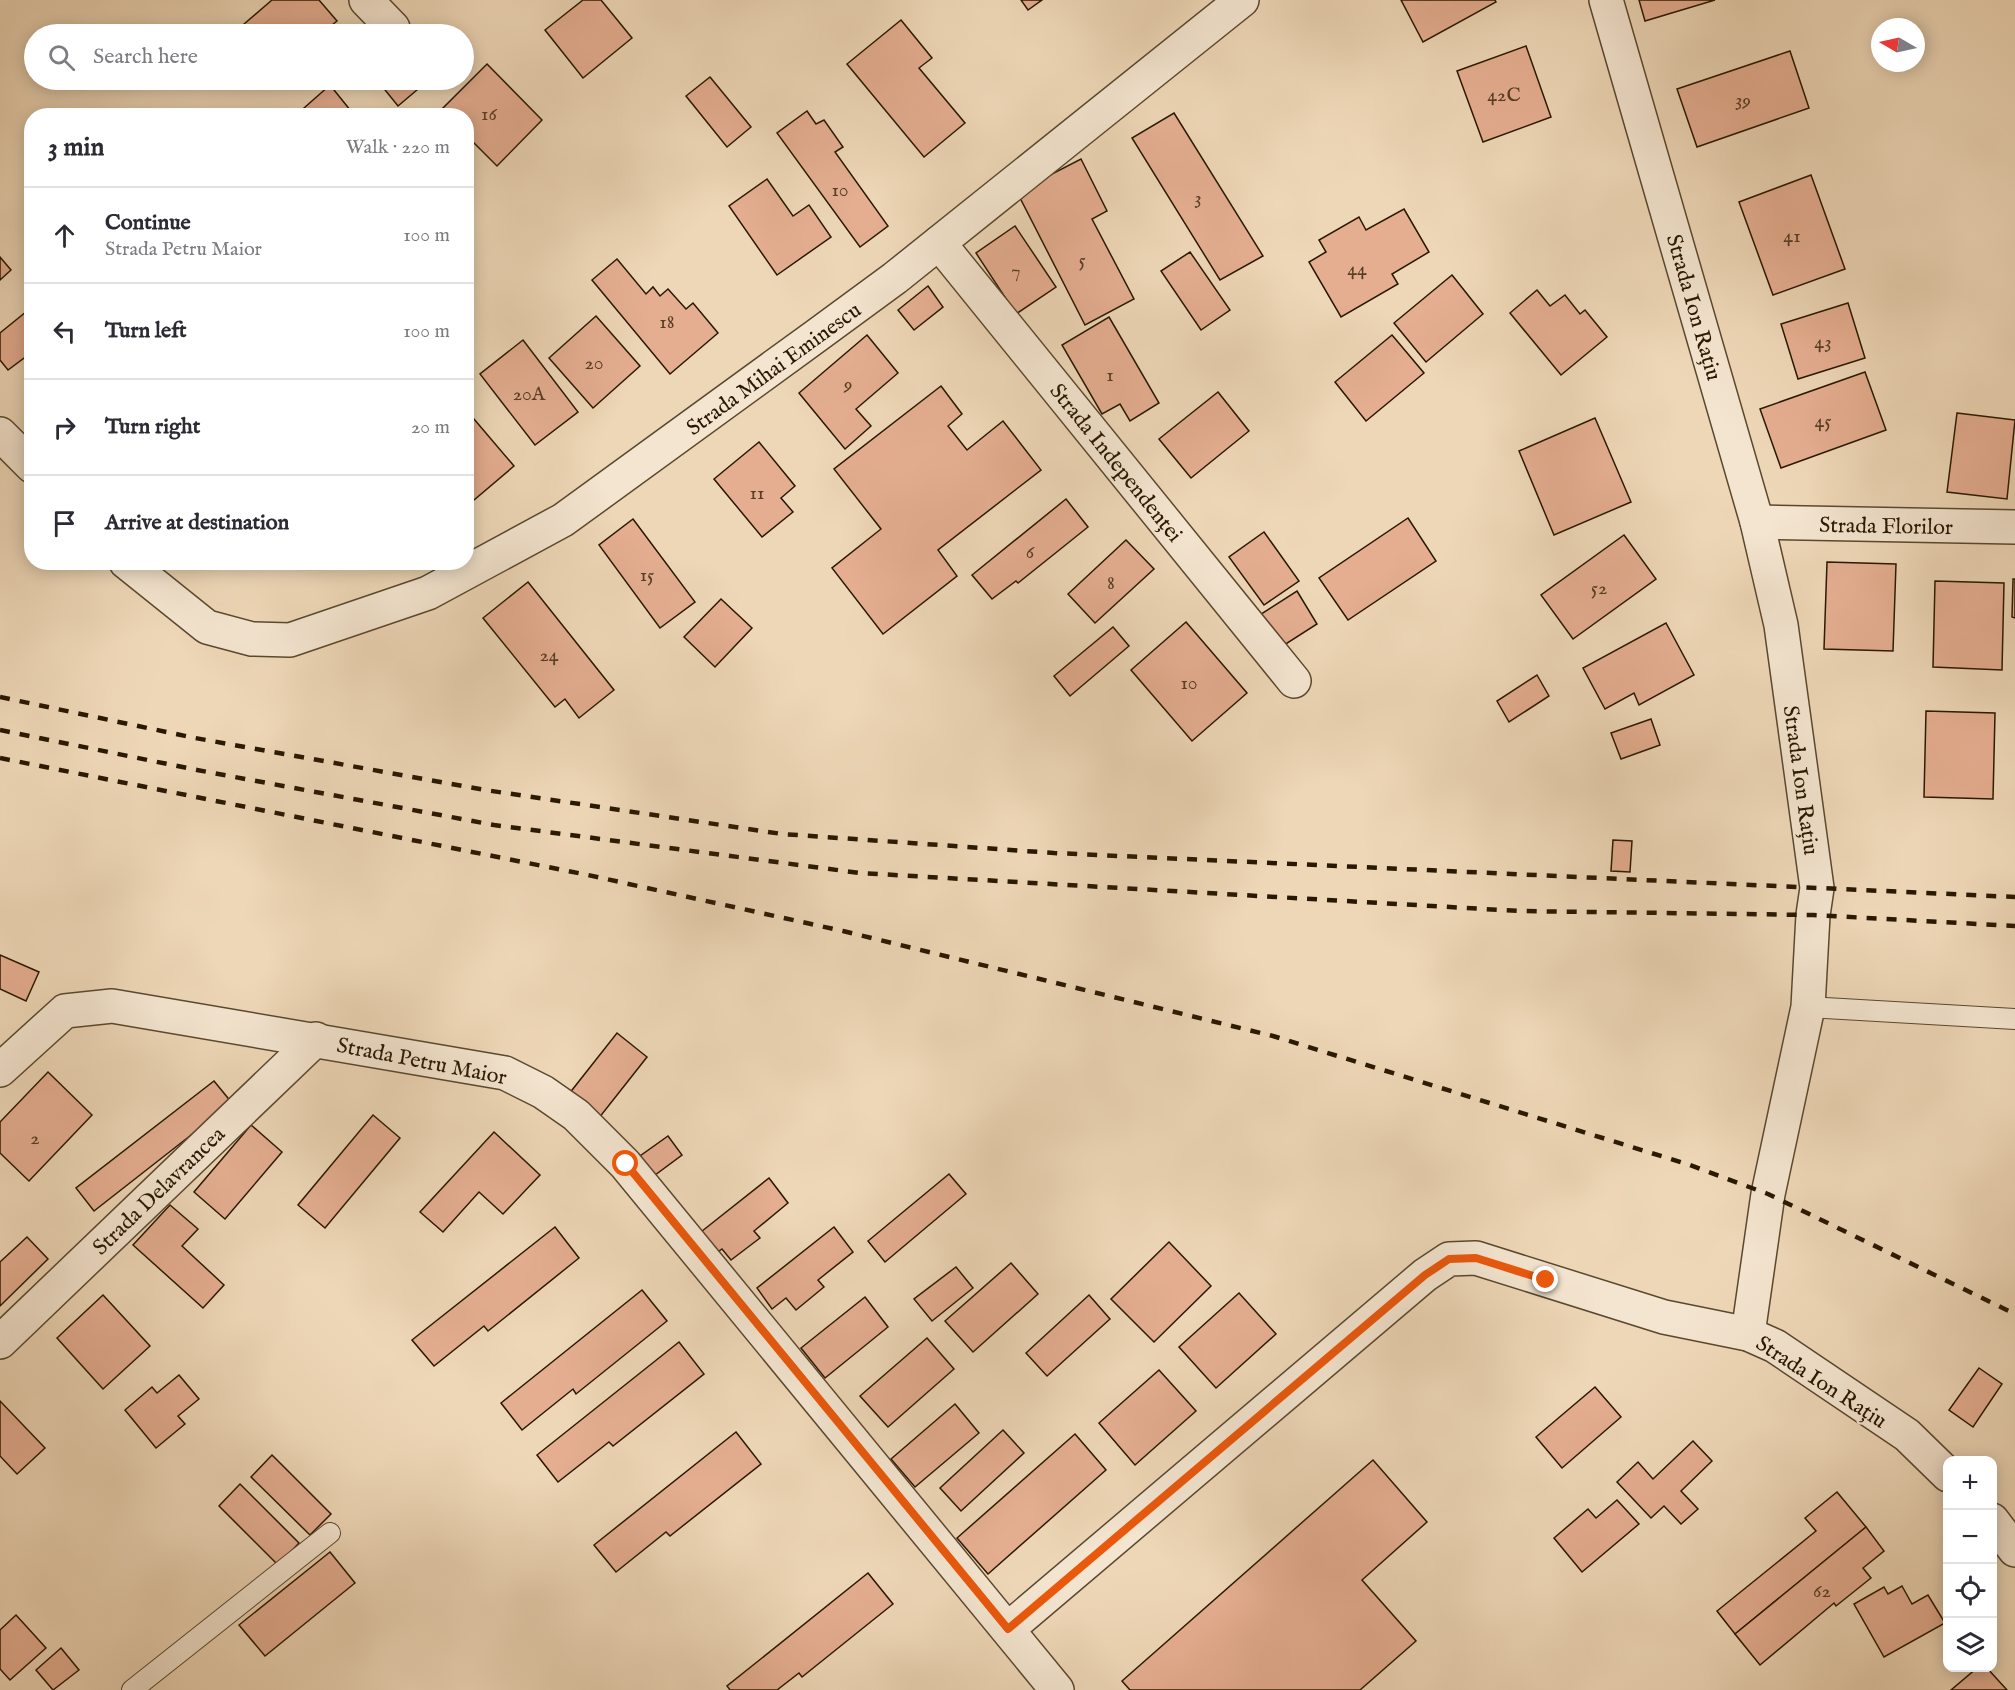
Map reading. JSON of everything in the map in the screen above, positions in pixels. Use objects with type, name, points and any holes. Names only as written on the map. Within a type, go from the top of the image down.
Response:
[{"type":"street","points":[[366,0],[389,24]]},
{"type":"street","name":"Strada Mihai Eminescu","points":[[474,568],[563,520],[939,243],[1242,0]]},
{"type":"street","name":"Strada Ion Rațiu","points":[[1606,0],[1757,522],[1781,625],[1818,888],[1813,915],[1808,1007],[1763,1224],[1748,1334],[1775,1346],[1907,1435],[1943,1471]]},
{"type":"street","name":"Strada Independenței","points":[[939,243],[1294,681]]},
{"type":"street","points":[[0,434],[24,458]]},
{"type":"street","name":"Strada Florilor","points":[[1757,522],[2015,527]]},
{"type":"street","name":"Strada Mihai Eminescu","points":[[136,570],[207,627],[252,639],[290,640],[428,593],[471,570]]},
{"type":"street","name":"Strada Petru Maior","points":[[0,1070],[65,1011],[112,1006],[505,1073],[543,1092],[576,1115],[626,1164],[1057,1690]]},
{"type":"street","name":"Strada Delavrancea","points":[[0,1342],[316,1039]]},
{"type":"street","points":[[1008,1629],[1425,1275],[1449,1259],[1476,1258],[1488,1261],[1664,1317],[1748,1334]]},
{"type":"street","points":[[1997,1527],[2015,1550]]},
{"type":"lane","points":[[1808,1007],[2015,1019]]},
{"type":"lane","points":[[132,1690],[330,1533]]},
{"type":"building","points":[[272,0],[319,0],[337,21],[333,24],[244,24]]},
{"type":"building","points":[[583,0],[601,0],[632,38],[583,78],[545,30]]},
{"type":"building","points":[[1021,0],[1042,0],[1028,10]]},
{"type":"building","points":[[1401,0],[1495,0],[1496,2],[1423,42]]},
{"type":"building","points":[[1639,0],[1715,0],[1645,21]]},
{"type":"building","points":[[901,20],[932,58],[919,68],[965,123],[924,157],[847,64]]},
{"type":"building","points":[[1526,46],[1551,117],[1483,142],[1457,71]]},
{"type":"building","points":[[1790,51],[1809,108],[1697,147],[1677,89]]},
{"type":"building","points":[[487,64],[542,120],[497,166],[474,143],[474,108],[443,108],[461,90],[474,90],[474,77]]},
{"type":"building","points":[[710,77],[751,127],[727,147],[686,96]]},
{"type":"building","points":[[324,90],[334,90],[349,108],[304,108]]},
{"type":"building","points":[[385,90],[417,90],[398,106]]},
{"type":"building","points":[[807,111],[816,124],[824,120],[843,147],[835,152],[888,226],[860,247],[777,133]]},
{"type":"building","points":[[1174,113],[1263,256],[1220,280],[1132,138]]},
{"type":"building","points":[[1081,159],[1107,211],[1092,219],[1134,299],[1085,325],[1017,192]]},
{"type":"building","points":[[1811,175],[1845,269],[1773,295],[1739,202]]},
{"type":"building","points":[[767,179],[793,216],[809,205],[831,237],[777,275],[729,206]]},
{"type":"building","points":[[1404,209],[1429,252],[1392,274],[1398,284],[1341,317],[1309,262],[1326,252],[1319,240],[1359,217],[1366,230]]},
{"type":"building","points":[[1015,226],[1056,287],[1016,314],[976,253]]},
{"type":"building","points":[[1190,252],[1230,310],[1201,330],[1161,271]]},
{"type":"building","points":[[0,257],[11,270],[0,280]]},
{"type":"building","points":[[617,259],[646,294],[653,287],[660,296],[668,289],[686,309],[693,303],[718,333],[670,374],[592,280]]},
{"type":"building","points":[[1452,275],[1483,314],[1426,362],[1394,323]]},
{"type":"building","points":[[928,286],[943,307],[914,330],[898,310]]},
{"type":"building","points":[[1537,290],[1550,306],[1565,295],[1580,314],[1585,310],[1607,337],[1561,375],[1510,313]]},
{"type":"building","points":[[1848,303],[1865,358],[1798,379],[1781,324]]},
{"type":"building","points":[[24,314],[24,358],[8,370],[0,360],[0,333]]},
{"type":"building","points":[[596,316],[640,366],[593,408],[549,358]]},
{"type":"building","points":[[1109,317],[1159,403],[1130,421],[1120,404],[1102,414],[1062,345]]},
{"type":"building","points":[[867,335],[898,373],[856,409],[871,426],[845,449],[799,393]]},
{"type":"building","points":[[1392,335],[1424,373],[1366,421],[1335,382]]},
{"type":"building","points":[[523,340],[578,412],[535,445],[480,374]]},
{"type":"building","points":[[1865,372],[1886,430],[1781,468],[1760,409]]},
{"type":"building","points":[[941,386],[962,414],[948,426],[967,450],[1003,421],[1041,470],[938,550],[957,576],[883,634],[832,568],[881,529],[834,469]]},
{"type":"building","points":[[1218,392],[1249,431],[1191,478],[1159,439]]},
{"type":"building","points":[[1957,413],[2015,420],[2007,499],[1947,492]]},
{"type":"building","points":[[1595,418],[1631,502],[1554,535],[1519,451]]},
{"type":"building","points":[[474,419],[514,466],[474,500]]},
{"type":"building","points":[[759,442],[795,486],[781,498],[793,512],[762,537],[714,479]]},
{"type":"building","points":[[1066,499],[1088,527],[1018,583],[1016,581],[992,599],[972,575]]},
{"type":"building","points":[[1408,518],[1436,561],[1348,620],[1319,578]]},
{"type":"building","points":[[633,519],[695,602],[660,628],[599,545]]},
{"type":"building","points":[[1264,532],[1299,581],[1264,605],[1229,557]]},
{"type":"building","points":[[1624,535],[1656,579],[1573,639],[1541,595]]},
{"type":"building","points":[[1126,540],[1154,569],[1095,623],[1068,594]]},
{"type":"building","points":[[1827,562],[1896,564],[1893,651],[1824,649]]},
{"type":"building","points":[[2013,579],[2015,579],[2015,618],[2012,617]]},
{"type":"building","points":[[1935,581],[2004,583],[2002,670],[1933,667]]},
{"type":"building","points":[[528,582],[614,690],[579,718],[565,699],[555,707],[483,618]]},
{"type":"building","points":[[1297,591],[1317,624],[1278,649],[1258,616]]},
{"type":"building","points":[[721,599],[752,628],[715,667],[684,637]]},
{"type":"building","points":[[1186,622],[1247,693],[1192,741],[1131,670]]},
{"type":"building","points":[[1666,623],[1694,675],[1639,705],[1634,693],[1605,709],[1583,668]]},
{"type":"building","points":[[1113,627],[1129,646],[1070,696],[1054,676]]},
{"type":"building","points":[[1537,675],[1549,696],[1509,722],[1497,701]]},
{"type":"building","points":[[1926,711],[1995,713],[1993,799],[1924,797]]},
{"type":"building","points":[[1651,719],[1660,745],[1621,759],[1611,733]]},
{"type":"building","points":[[1613,840],[1632,841],[1630,872],[1611,871]]},
{"type":"building","points":[[0,955],[39,972],[26,1001],[0,989]]},
{"type":"building","points":[[617,1033],[647,1057],[595,1123],[565,1099]]},
{"type":"building","points":[[48,1072],[92,1115],[29,1181],[0,1153],[0,1122]]},
{"type":"building","points":[[214,1081],[232,1103],[94,1211],[76,1188]]},
{"type":"building","points":[[373,1115],[400,1138],[325,1228],[298,1205]]},
{"type":"building","points":[[251,1125],[282,1152],[225,1219],[194,1192]]},
{"type":"building","points":[[494,1132],[540,1175],[503,1214],[479,1192],[443,1232],[420,1212]]},
{"type":"building","points":[[668,1136],[682,1155],[647,1181],[633,1161]]},
{"type":"building","points":[[949,1174],[966,1194],[885,1262],[868,1241]]},
{"type":"building","points":[[769,1178],[788,1203],[754,1231],[760,1238],[731,1260],[722,1249],[708,1259],[692,1239]]},
{"type":"building","points":[[170,1205],[198,1229],[182,1246],[224,1285],[203,1308],[133,1245]]},
{"type":"building","points":[[555,1227],[579,1258],[488,1331],[484,1326],[434,1366],[412,1340]]},
{"type":"building","points":[[834,1227],[853,1252],[818,1280],[824,1287],[796,1310],[786,1298],[772,1309],[757,1288]]},
{"type":"building","points":[[27,1237],[48,1259],[0,1306],[0,1262]]},
{"type":"building","points":[[1169,1242],[1211,1286],[1154,1342],[1111,1299]]},
{"type":"building","points":[[1011,1263],[1038,1294],[973,1352],[945,1321]]},
{"type":"building","points":[[956,1267],[973,1288],[932,1321],[914,1299]]},
{"type":"building","points":[[642,1290],[667,1321],[576,1394],[573,1389],[522,1430],[501,1403]]},
{"type":"building","points":[[1239,1293],[1276,1334],[1216,1388],[1179,1347]]},
{"type":"building","points":[[103,1295],[150,1346],[103,1389],[57,1338]]},
{"type":"building","points":[[1089,1295],[1110,1319],[1047,1376],[1026,1353]]},
{"type":"building","points":[[865,1297],[888,1327],[825,1378],[801,1348]]},
{"type":"building","points":[[927,1338],[954,1369],[888,1427],[860,1396]]},
{"type":"building","points":[[679,1342],[704,1374],[613,1446],[609,1442],[558,1482],[537,1455]]},
{"type":"building","points":[[1979,1368],[2002,1384],[1973,1427],[1949,1410]]},
{"type":"building","points":[[1159,1370],[1196,1411],[1135,1465],[1099,1423]]},
{"type":"building","points":[[179,1375],[199,1399],[178,1416],[185,1424],[156,1448],[125,1410],[152,1387],[157,1393]]},
{"type":"building","points":[[1595,1387],[1621,1417],[1562,1468],[1536,1437]]},
{"type":"building","points":[[0,1401],[45,1448],[17,1474],[0,1456]]},
{"type":"building","points":[[955,1404],[979,1433],[915,1487],[891,1459]]},
{"type":"building","points":[[1003,1430],[1024,1453],[961,1511],[940,1488]]},
{"type":"building","points":[[736,1432],[761,1464],[670,1536],[666,1532],[616,1572],[594,1545]]},
{"type":"building","points":[[1075,1434],[1106,1470],[988,1574],[957,1538]]},
{"type":"building","points":[[1693,1441],[1712,1461],[1681,1491],[1698,1509],[1681,1524],[1664,1506],[1651,1518],[1617,1482],[1638,1462],[1653,1479]]},
{"type":"building","points":[[272,1455],[331,1514],[310,1535],[251,1477]]},
{"type":"building","points":[[1373,1460],[1427,1522],[1362,1580],[1416,1641],[1360,1690],[1130,1690],[1122,1681]]},
{"type":"building","points":[[240,1484],[299,1543],[278,1565],[219,1506]]},
{"type":"building","points":[[1837,1492],[1866,1527],[1735,1634],[1717,1611],[1816,1531],[1805,1518]]},
{"type":"building","points":[[1617,1500],[1639,1524],[1582,1572],[1554,1538],[1588,1509],[1596,1518]]},
{"type":"building","points":[[1866,1527],[1884,1551],[1863,1568],[1871,1578],[1836,1606],[1834,1603],[1760,1665],[1735,1634]]},
{"type":"building","points":[[330,1552],[355,1583],[265,1656],[239,1625]]},
{"type":"building","points":[[868,1573],[893,1604],[802,1677],[799,1673],[777,1690],[730,1690],[727,1686]]},
{"type":"building","points":[[1902,1586],[1912,1604],[1928,1595],[1943,1620],[1943,1624],[1884,1657],[1854,1604],[1884,1587],[1888,1594]]},
{"type":"building","points":[[16,1615],[46,1648],[10,1680],[0,1669],[0,1630]]},
{"type":"building","points":[[61,1648],[79,1670],[53,1690],[36,1670]]},
{"type":"building","points":[[1972,1672],[1991,1672],[2007,1690],[1951,1690]]},
{"type":"railway","points":[[0,697],[195,738],[485,790],[782,834],[1054,853],[2015,897]]},
{"type":"railway","points":[[0,730],[197,770],[494,825],[860,873],[1519,911],[1813,915],[2015,926]]},
{"type":"railway","points":[[0,758],[588,875],[843,931],[1273,1036],[1690,1165],[1768,1194],[2015,1314]]},
{"type":"route","points":[[626,1164],[1008,1629],[1425,1275],[1449,1259],[1476,1258],[1546,1280]]}]
